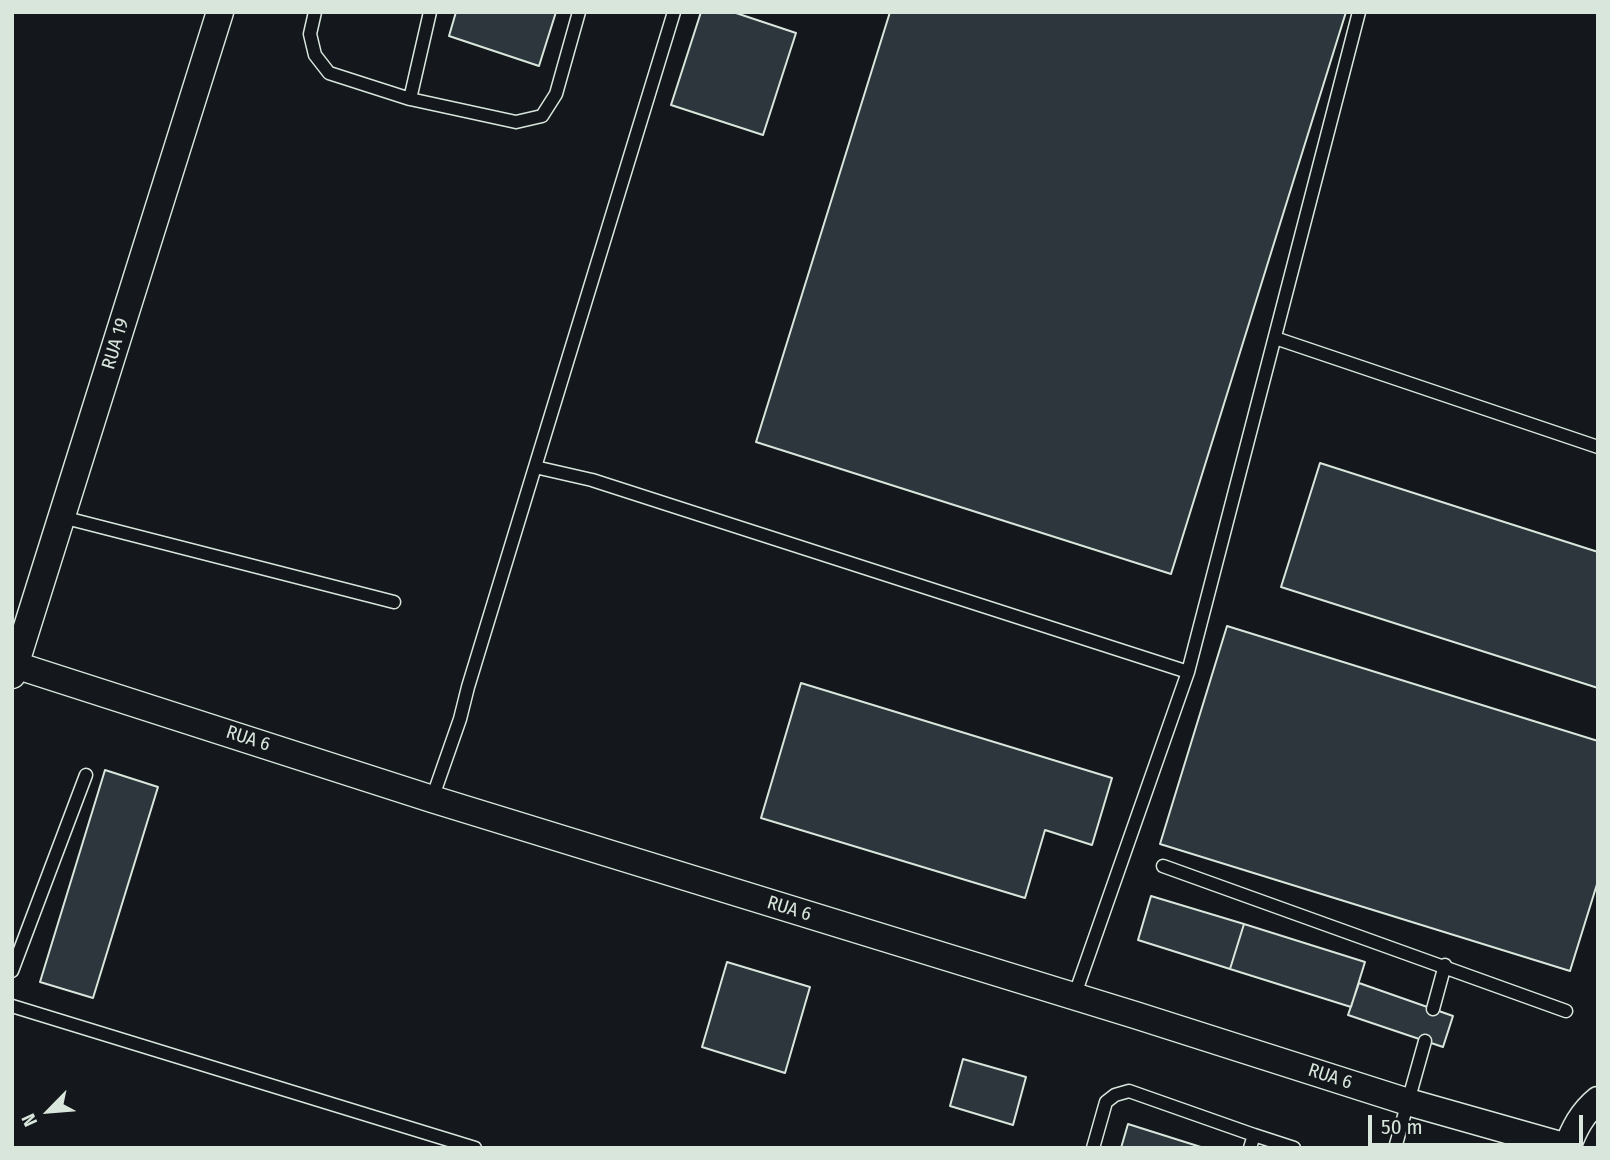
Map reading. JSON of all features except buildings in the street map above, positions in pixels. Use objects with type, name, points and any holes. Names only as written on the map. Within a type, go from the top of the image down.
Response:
[{"type":"street","name":"RUA 19","points":[[13,668],[220,12]]},
{"type":"street","name":"RUA 6","points":[[13,668],[1408,1102],[1567,1148]]},
{"type":"street","points":[[1567,1148],[1576,1125],[1589,1107],[1598,1100]]},
{"type":"lane","points":[[315,12],[310,34],[314,55],[329,73],[410,99],[516,122],[542,116],[556,94],[579,12]]},
{"type":"lane","points":[[410,99],[430,12]]},
{"type":"lane","points":[[432,799],[460,719],[674,12]]},
{"type":"lane","points":[[1074,997],[1188,672],[1359,12]]},
{"type":"lane","points":[[1275,338],[1598,447]]},
{"type":"lane","points":[[535,467],[592,480],[1188,672]]},
{"type":"lane","points":[[62,517],[394,602]]},
{"type":"lane","points":[[12,971],[86,775]]},
{"type":"lane","points":[[1163,866],[1445,965],[1566,1011]]},
{"type":"lane","points":[[1433,1009],[1445,965]]},
{"type":"lane","points":[[12,1006],[475,1148]]},
{"type":"lane","points":[[1395,1148],[1425,1041]]},
{"type":"lane","points":[[1093,1148],[1107,1102],[1115,1095],[1129,1091],[1252,1141],[1294,1148]]}]
